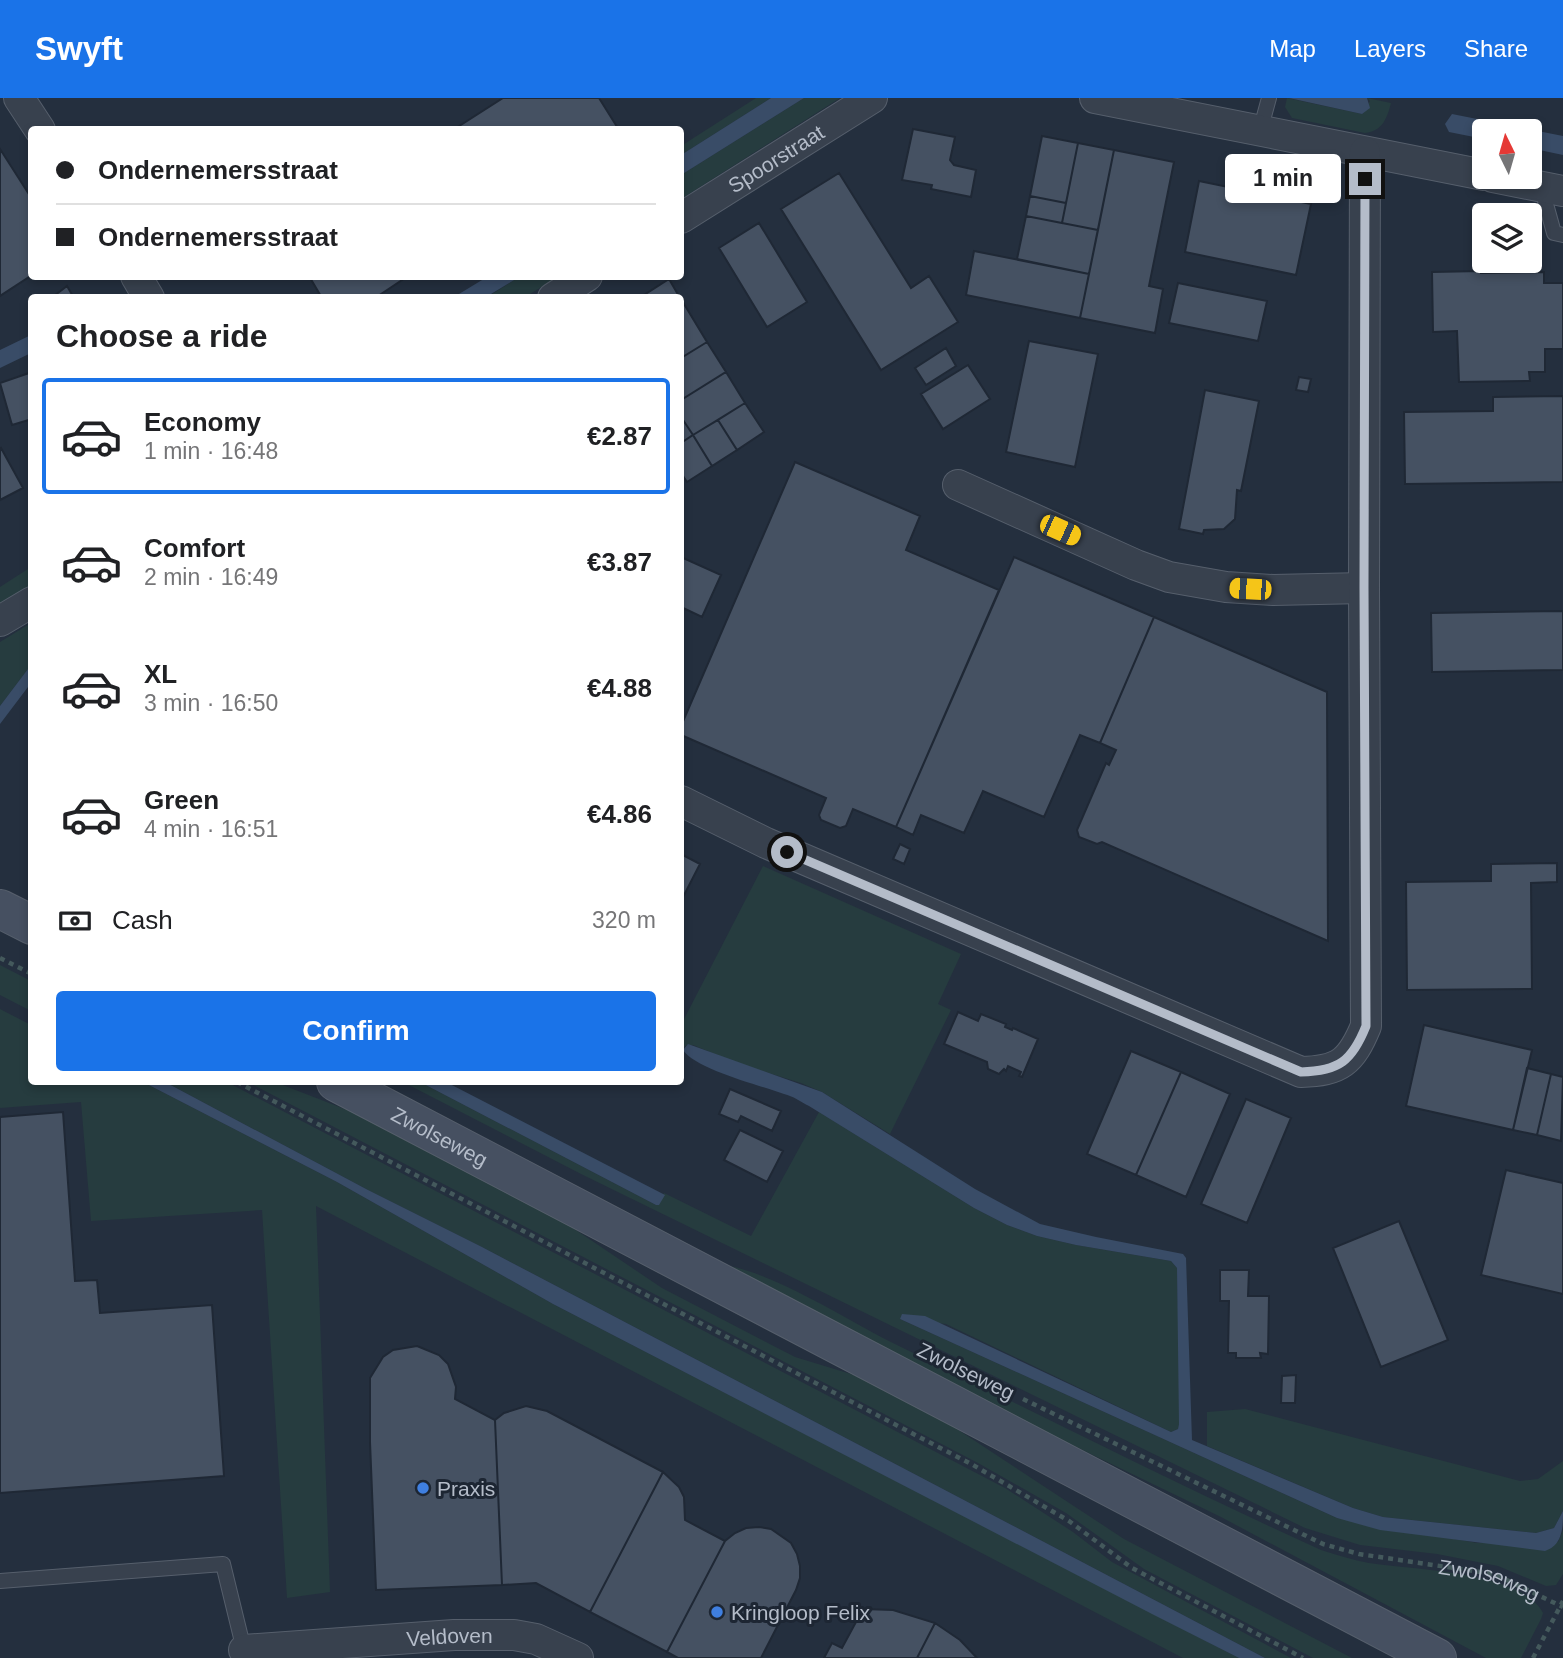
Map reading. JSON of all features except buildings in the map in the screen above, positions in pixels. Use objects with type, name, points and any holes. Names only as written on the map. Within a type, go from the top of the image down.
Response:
[{"type":"main road","points":[[0,909],[28,923]]},
{"type":"main road","name":"Zwolseweg","points":[[342,1085],[1437,1658]]},
{"type":"street","points":[[19,98],[37,126]]},
{"type":"street","name":"Spoorstraat","points":[[684,216],[872,98]]},
{"type":"street","points":[[1096,98],[1472,173]]},
{"type":"street","points":[[684,802],[766,843],[1301,1072],[1320,1072],[1347,1060],[1356,1050],[1366,1026],[1365,152]]},
{"type":"street","points":[[559,294],[581,280]]},
{"type":"street","points":[[958,485],[1168,577],[1226,587],[1273,590],[1364,588]]},
{"type":"street","points":[[0,621],[28,604]]},
{"type":"street","name":"Veldoven","points":[[244,1650],[333,1650],[454,1635],[514,1635],[536,1639],[578,1658]]},
{"type":"lane","points":[[1260,131],[1269,98]]},
{"type":"lane","points":[[1552,188],[1554,233],[1563,235]]},
{"type":"lane","points":[[0,1581],[223,1564],[244,1650]]},
{"type":"path","points":[[0,958],[28,972]]},
{"type":"path","points":[[243,1085],[973,1465],[1069,1521],[1132,1568],[1303,1658]]},
{"type":"path","name":"Zwolseweg","points":[[1013,1395],[1323,1544],[1359,1554],[1494,1574],[1562,1605]]},
{"type":"path","points":[[1533,1658],[1562,1605]]},
{"type":"green space","points":[[756,98],[771,98],[684,153],[684,144]]},
{"type":"green space","points":[[804,98],[840,98],[684,197],[684,173]]},
{"type":"green space","points":[[1287,98],[1362,114],[1370,101],[1367,98],[1391,103],[1386,119],[1380,127],[1365,133],[1292,118],[1285,107]]},
{"type":"green space","points":[[514,280],[553,280],[530,294],[492,294]]},
{"type":"green space","points":[[28,569],[28,590],[0,607],[0,587]]},
{"type":"green space","points":[[28,625],[28,669],[0,706],[0,642]]},
{"type":"green space","points":[[763,866],[961,954],[938,1004],[951,1010],[890,1134],[822,1092],[801,1083],[739,1064],[693,1045],[684,1048],[684,1019]]},
{"type":"green space","points":[[0,965],[28,979],[28,1009],[0,995]]},
{"type":"green space","points":[[0,1009],[28,1023],[28,1085],[149,1085],[337,1182],[553,1304],[1239,1658],[1183,1658],[316,1206],[330,1592],[287,1598],[262,1210],[91,1221],[81,1102],[0,1108]]},
{"type":"green space","points":[[171,1085],[233,1085],[1005,1488],[1073,1532],[1112,1562],[1291,1658],[1265,1658],[482,1247]]},
{"type":"green space","points":[[254,1085],[283,1085],[360,1115],[564,1222],[662,1288],[795,1357],[864,1378],[925,1408],[1124,1539],[1352,1658],[1313,1658],[1144,1569],[1066,1513],[978,1463]]},
{"type":"green space","points":[[409,1085],[426,1085],[656,1205],[660,1203],[664,1193],[751,1236],[819,1112],[974,1208],[1007,1225],[1037,1236],[1076,1245],[1171,1261],[1177,1268],[1181,1416],[1178,1429],[1171,1432],[946,1324],[900,1319],[1337,1518],[1477,1543],[1558,1542],[1563,1530],[1563,1574],[1556,1585],[1546,1586],[1498,1566],[1437,1554],[1360,1545],[1305,1528],[581,1174]]},
{"type":"green space","points":[[724,1265],[745,1270],[789,1288],[897,1345],[1161,1475],[1321,1550],[1369,1563],[1464,1575],[1513,1588],[1531,1599],[1543,1613],[1541,1619],[1521,1658],[1486,1658],[1221,1517],[934,1378]]},
{"type":"green space","points":[[1245,1409],[1520,1481],[1538,1479],[1563,1461],[1563,1511],[1554,1528],[1536,1533],[1383,1517],[1353,1508],[1207,1446],[1207,1412]]},
{"type":"water","points":[[771,98],[804,98],[684,173],[684,153]]},
{"type":"water","points":[[1289,98],[1367,98],[1370,108],[1362,114]]},
{"type":"water","points":[[1452,114],[1477,119],[1472,119],[1472,137],[1449,132],[1445,124]]},
{"type":"water","points":[[1542,132],[1563,136],[1563,155],[1542,151]]},
{"type":"water","points":[[482,280],[514,280],[491,294],[459,294]]},
{"type":"water","points":[[28,336],[28,354],[0,368],[0,350]]},
{"type":"water","points":[[28,669],[28,687],[0,724],[0,706]]},
{"type":"water","points":[[688,1044],[822,1092],[975,1189],[1040,1224],[1183,1254],[1186,1258],[1192,1440],[1353,1508],[1383,1517],[1536,1533],[1554,1528],[1563,1511],[1559,1540],[1545,1551],[1380,1530],[1337,1518],[900,1319],[902,1314],[925,1316],[1171,1432],[1178,1429],[1177,1268],[1171,1261],[1076,1245],[1037,1236],[1007,1225],[974,1208],[797,1099],[701,1064],[690,1057],[684,1049]]},
{"type":"water","points":[[149,1085],[171,1085],[1265,1658],[1239,1658],[1152,1614],[553,1304],[337,1182]]},
{"type":"water","points":[[426,1085],[452,1085],[665,1195],[659,1205]]},
{"type":"place","name":"Praxis","points":[[423,1488]]},
{"type":"place","name":"Kringloop Felix","points":[[717,1612]]},
{"type":"route","points":[[787,852],[1301,1072],[1320,1072],[1347,1060],[1356,1050],[1366,1026],[1365,179]]}]
